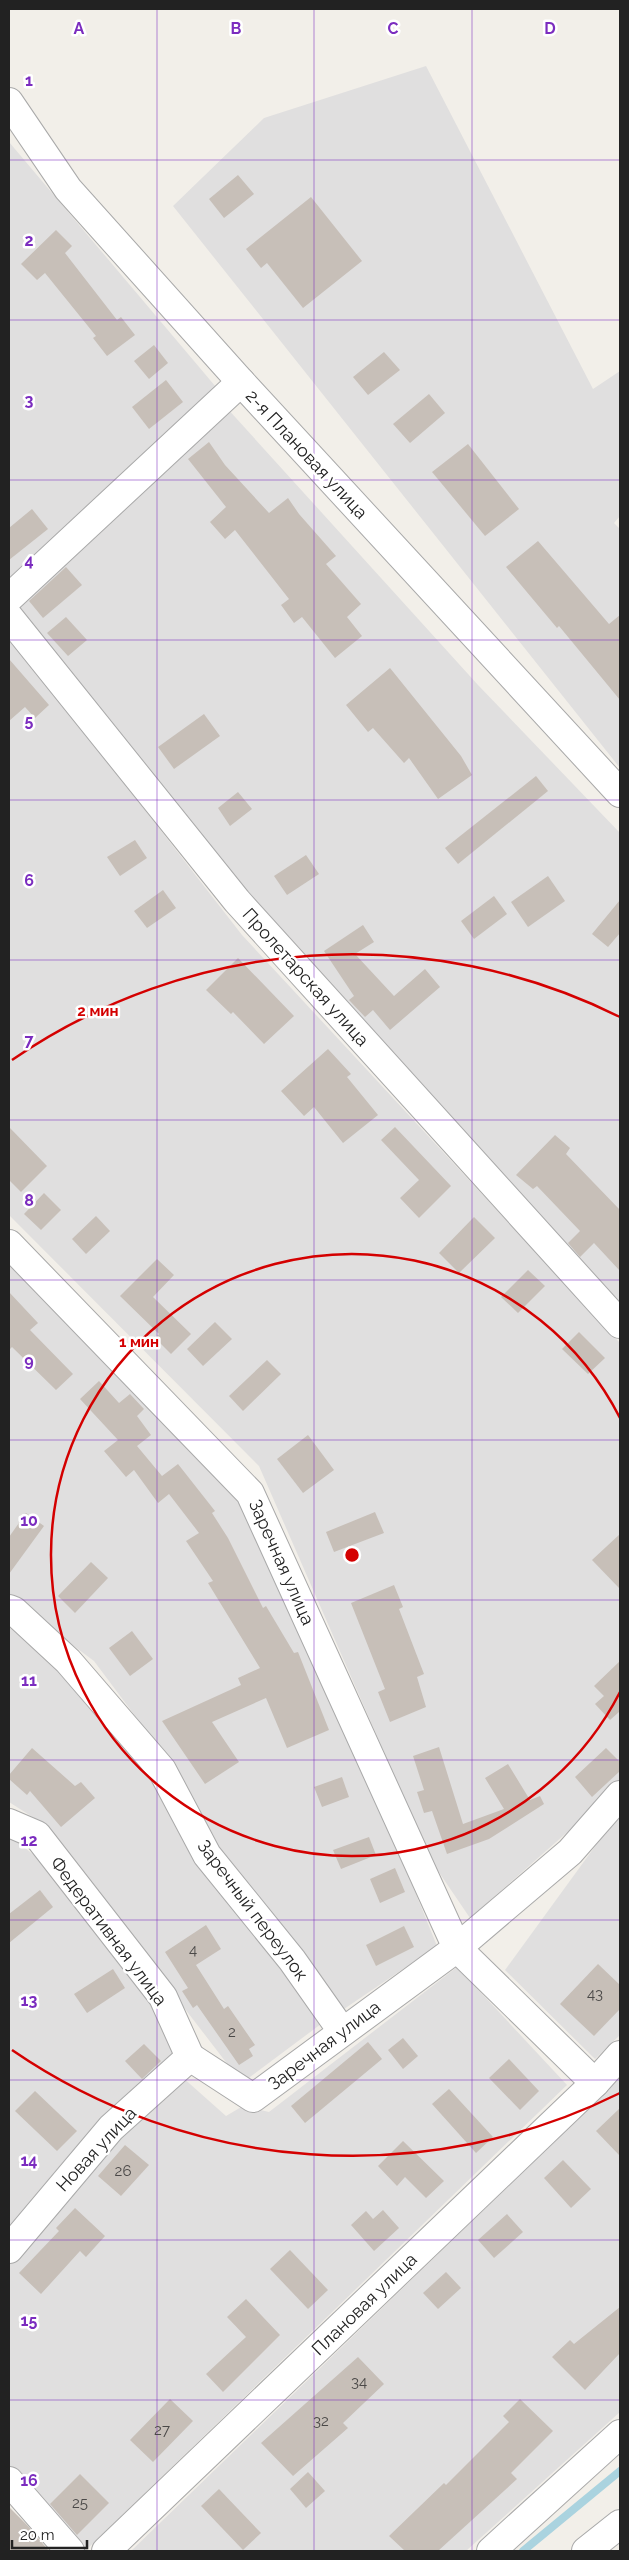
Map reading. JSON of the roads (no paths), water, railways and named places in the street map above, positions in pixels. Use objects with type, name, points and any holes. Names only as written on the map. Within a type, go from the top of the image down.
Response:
[{"type":"street","name":"2-я Плановая улица","points":[[9,102],[68,188],[241,382],[620,793]]},
{"type":"street","points":[[9,598],[241,382]]},
{"type":"street","name":"Пролетарская улица","points":[[9,617],[237,901],[620,1324]]},
{"type":"street","name":"Заречная улица","points":[[9,1244],[250,1492],[457,1948],[595,2083]]},
{"type":"street","name":"Заречный переулок","points":[[9,1609],[14,1611],[68,1661],[162,1770],[207,1855],[292,1960],[342,2032]]},
{"type":"street","name":"Заречная улица","points":[[190,2057],[253,2098],[457,1948],[570,1852],[620,1795]]},
{"type":"street","name":"Федеративная улица","points":[[9,1823],[37,1835],[163,1997],[190,2057]]},
{"type":"street","name":"Плановая улица","points":[[106,2551],[595,2083],[620,2055]]},
{"type":"street","name":"Новая улица","points":[[9,2248],[111,2128],[190,2057]]},
{"type":"street","points":[[491,2551],[620,2434]]},
{"type":"street","points":[[9,2481],[70,2551]]},
{"type":"street","points":[[586,2551],[620,2524]]},
{"type":"waterway","points":[[523,2551],[620,2471]]}]
